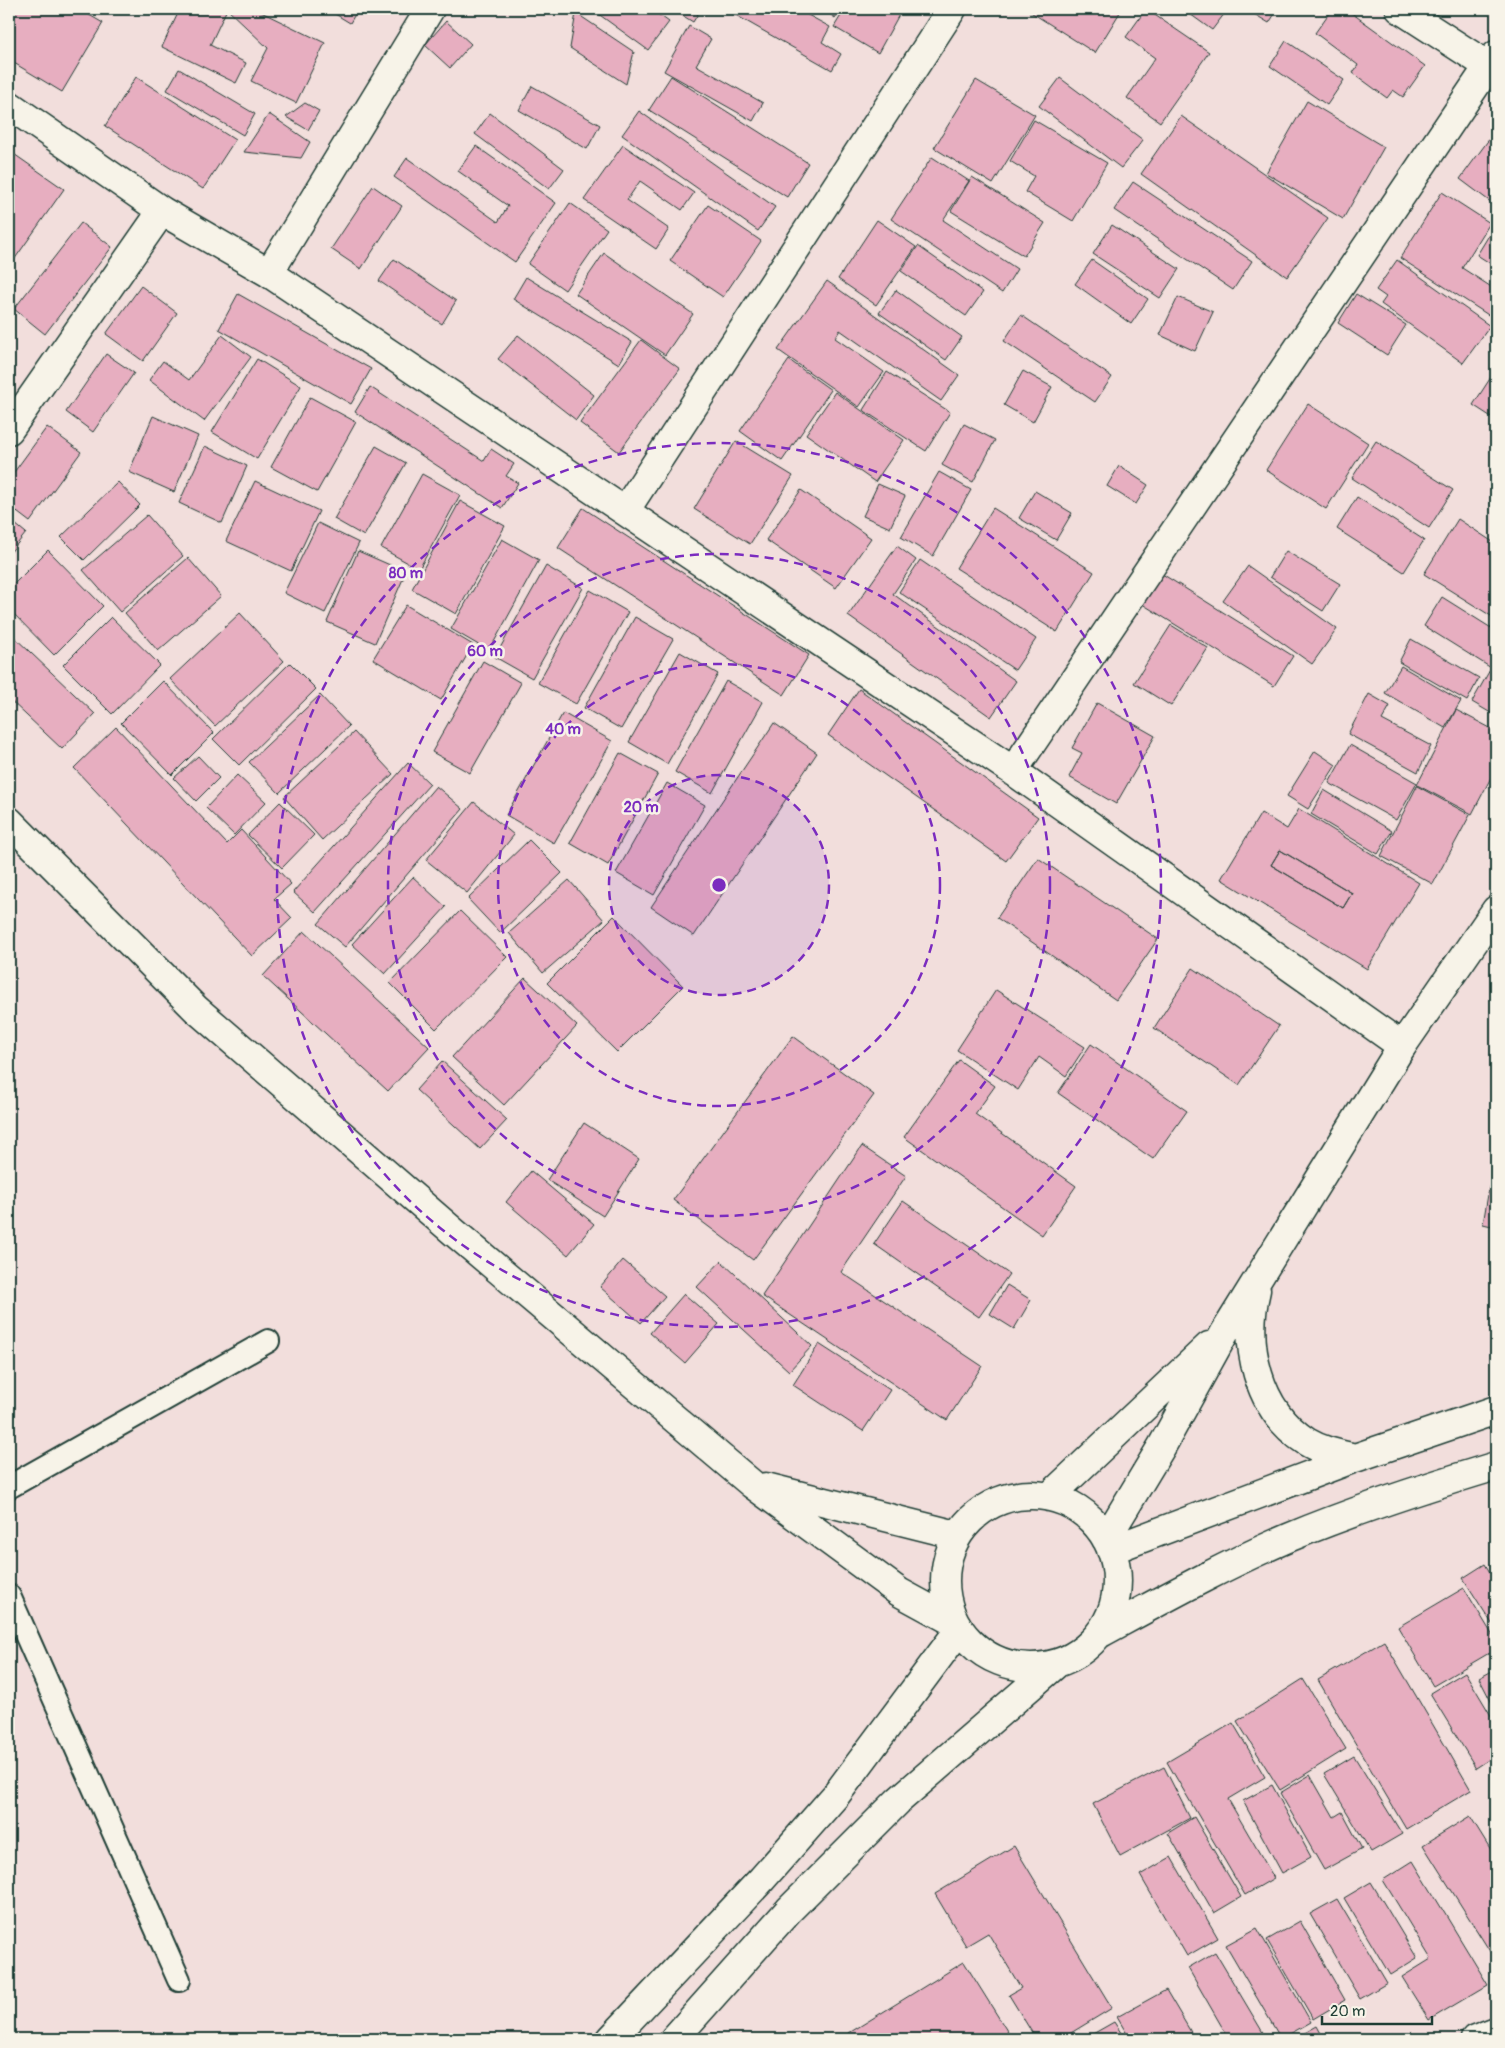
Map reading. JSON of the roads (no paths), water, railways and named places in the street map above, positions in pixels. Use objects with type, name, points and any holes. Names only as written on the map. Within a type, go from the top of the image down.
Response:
[{"type":"street","points":[[269,273],[430,9]]},
{"type":"street","points":[[624,511],[952,9]]},
{"type":"street","points":[[1013,771],[1494,64],[1400,9]]},
{"type":"street","points":[[9,105],[162,211],[269,273],[1013,771],[1402,1046]]},
{"type":"street","points":[[9,430],[162,211]]},
{"type":"street","points":[[9,821],[196,1010],[455,1233],[752,1484],[899,1592],[956,1626],[978,1650],[1002,1663],[1028,1668],[1055,1665],[1072,1658],[1088,1647],[1101,1633],[1111,1614],[1116,1593],[1117,1572],[1109,1545],[1096,1524],[1066,1502],[1049,1497],[1022,1495],[996,1502],[974,1515],[957,1535],[947,1556],[944,1578],[946,1600],[956,1626]]},
{"type":"street","points":[[1109,1545],[1226,1332],[1402,1046],[1496,910]]},
{"type":"street","points":[[1260,1277],[1252,1307],[1252,1336],[1256,1370],[1263,1391],[1274,1410],[1307,1442],[1330,1452],[1355,1458]]},
{"type":"street","points":[[1049,1497],[1134,1414],[1226,1332]]},
{"type":"street","points":[[1109,1545],[1496,1410]]},
{"type":"street","points":[[1101,1633],[1194,1582],[1288,1538],[1433,1485],[1496,1466]]},
{"type":"street","points":[[752,1484],[957,1535]]},
{"type":"street","points":[[611,2039],[762,1879],[836,1795],[956,1626]]},
{"type":"street","points":[[674,2039],[789,1910],[899,1800],[1055,1665]]},
{"type":"street","points":[[1475,2039],[1496,2031]]},
{"type":"lane","points":[[9,1487],[268,1341]]},
{"type":"lane","points":[[9,1596],[178,1980]]}]
